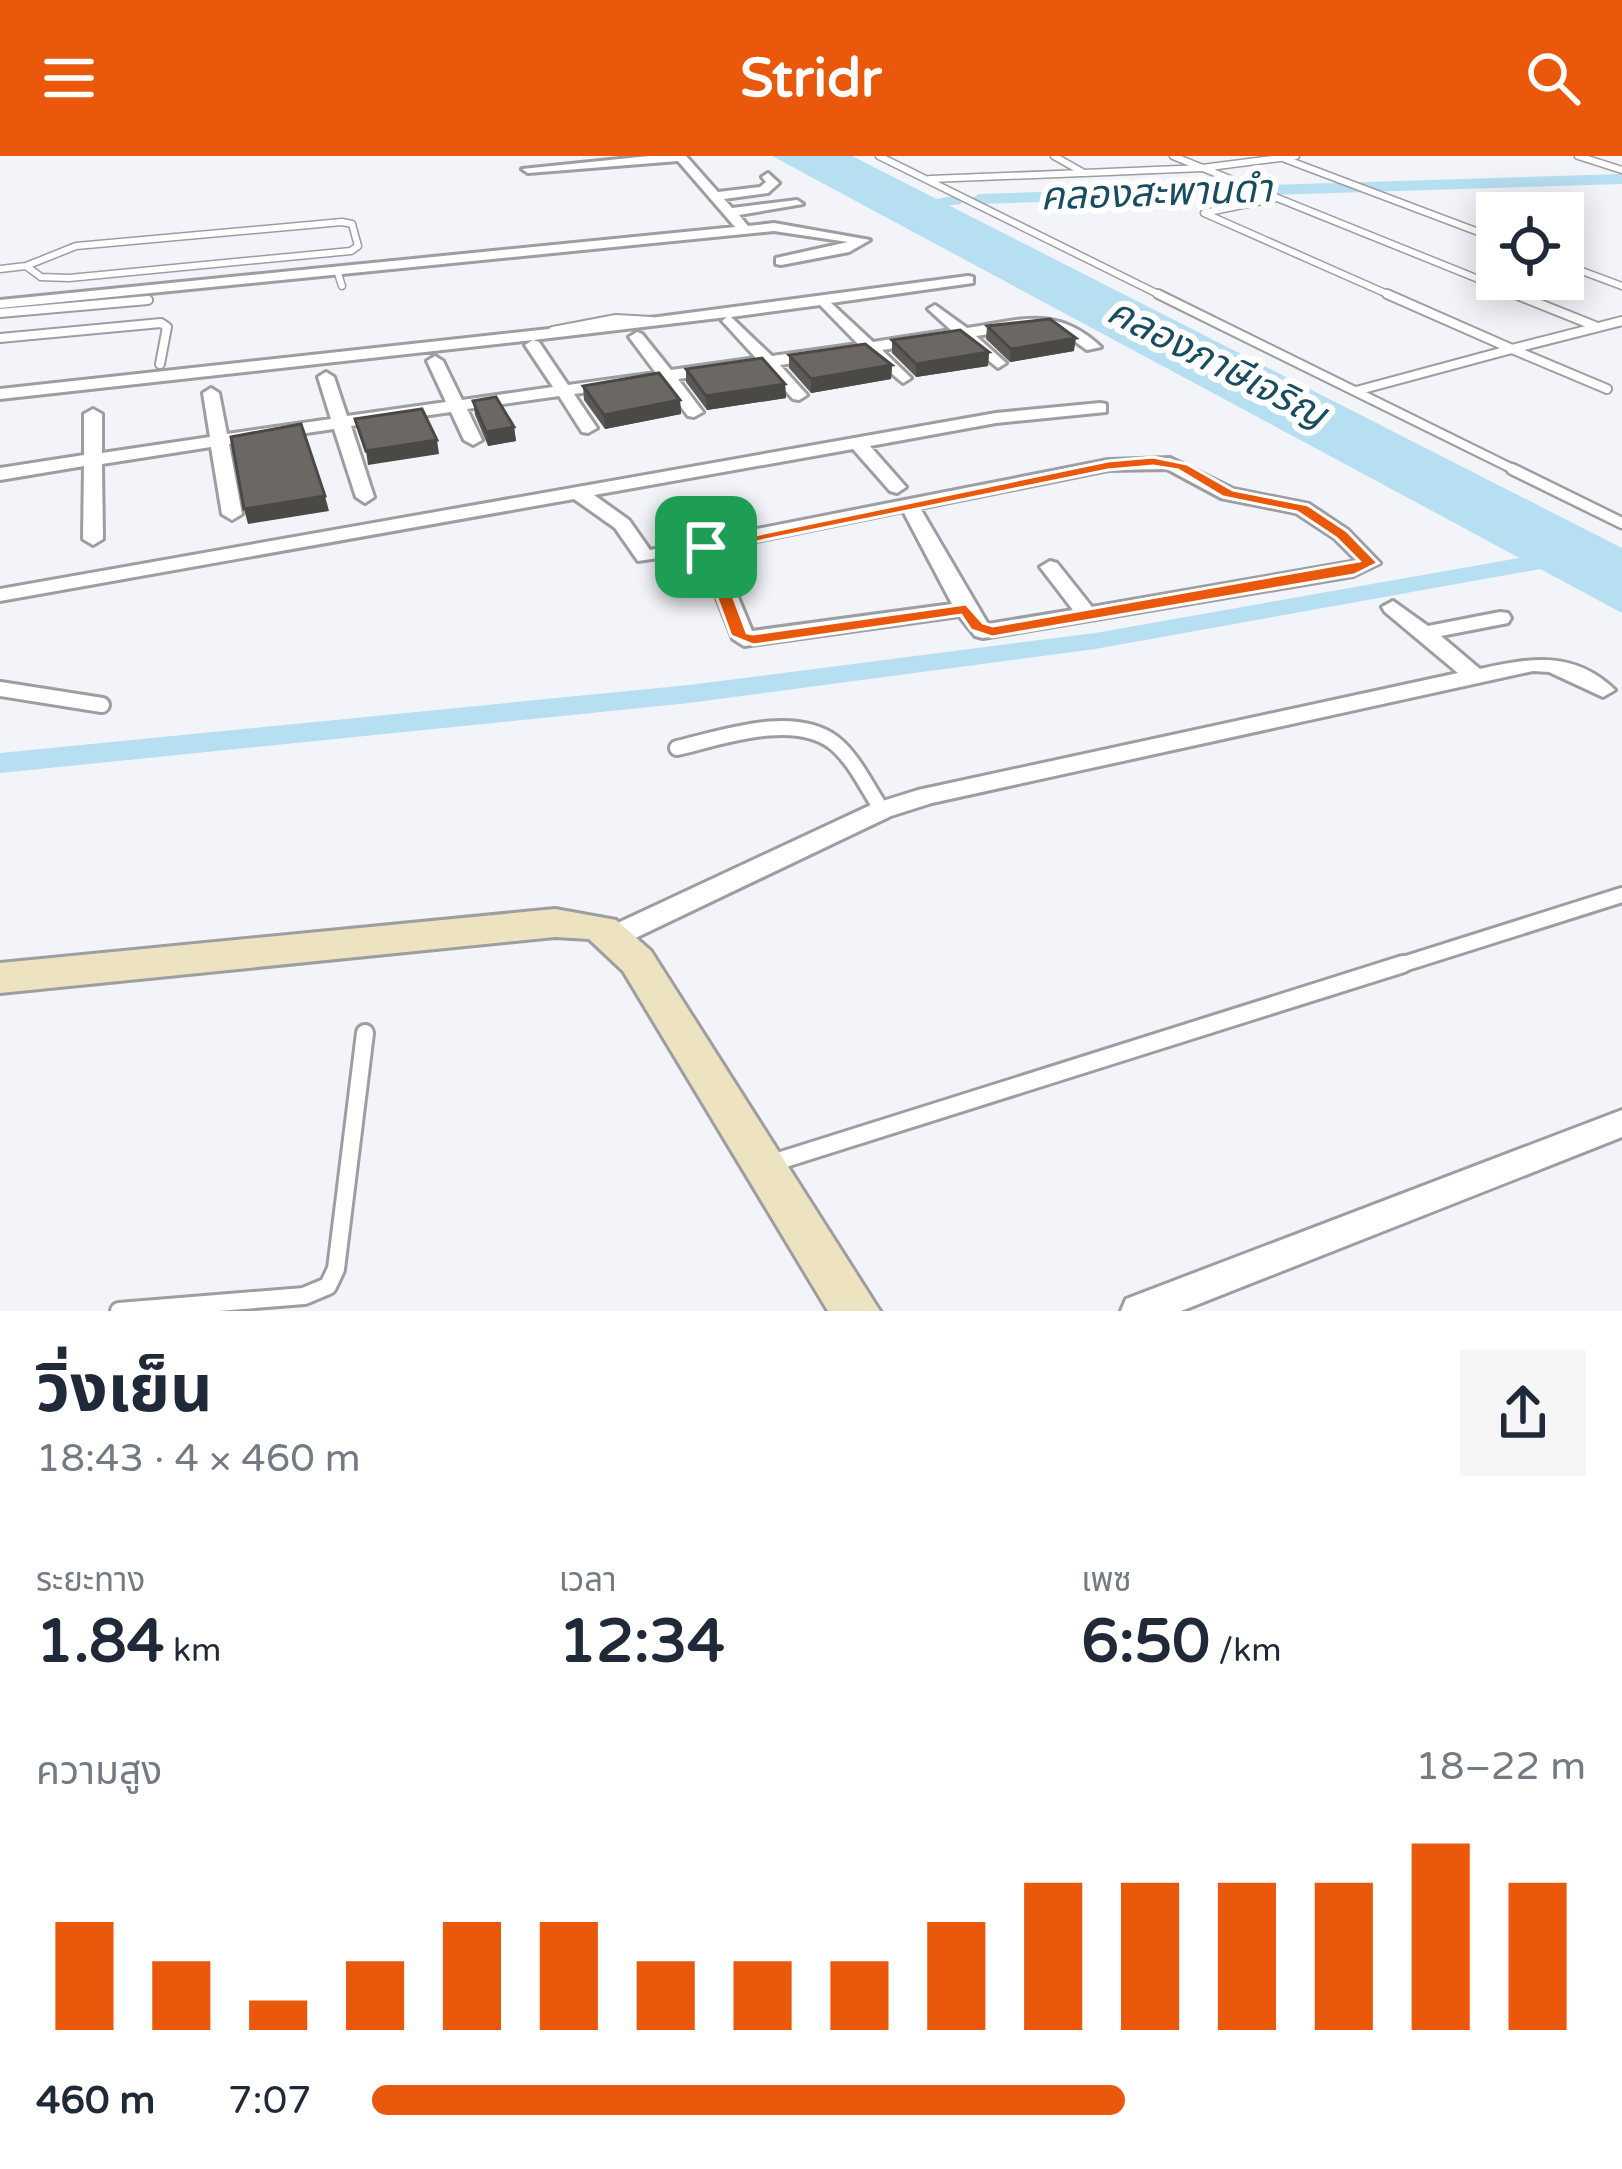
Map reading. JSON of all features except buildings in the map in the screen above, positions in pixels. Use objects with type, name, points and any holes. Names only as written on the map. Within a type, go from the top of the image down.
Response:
[{"type":"street","points":[[528,169],[681,156],[744,230]]},
{"type":"street","points":[[717,196],[764,190],[773,183],[768,178]]},
{"type":"street","points":[[731,212],[797,204]]},
{"type":"street","points":[[0,304],[340,278],[744,230],[790,227],[863,240],[844,249],[781,261]]},
{"type":"street","points":[[0,394],[537,339],[968,280]]},
{"type":"street","points":[[826,306],[903,377]]},
{"type":"street","points":[[935,309],[998,363]]},
{"type":"street","points":[[730,320],[800,395]]},
{"type":"street","points":[[0,474],[563,388],[669,379],[1048,321],[1093,346]]},
{"type":"street","points":[[638,337],[694,412]]},
{"type":"street","points":[[537,339],[588,428]]},
{"type":"street","points":[[435,361],[473,440]]},
{"type":"street","points":[[326,377],[365,497]]},
{"type":"street","points":[[211,393],[232,514]]},
{"type":"street","points":[[0,595],[996,418],[1100,408]]},
{"type":"street","points":[[93,414],[93,539]]},
{"type":"street","points":[[580,494],[622,524],[645,557],[706,547],[903,496],[1108,465],[1170,463],[1228,494],[1302,508],[1341,534],[1370,563],[1333,574],[992,631],[977,626],[903,496],[859,444]]},
{"type":"street","points":[[706,547],[744,639],[966,609]]},
{"type":"street","points":[[1050,567],[1088,616]]},
{"type":"street","points":[[1393,607],[1477,677]]},
{"type":"street","points":[[1424,633],[1500,618]]},
{"type":"street","points":[[617,935],[882,810],[950,791],[1544,663],[1603,690]]},
{"type":"street","points":[[0,978],[555,923],[592,924],[617,935],[855,1311]]},
{"type":"street","points":[[1139,1311],[1622,1123]]},
{"type":"lane","points":[[879,156],[1622,524]]},
{"type":"lane","points":[[1054,156],[1084,173]]},
{"type":"lane","points":[[1173,156],[1598,327]]},
{"type":"lane","points":[[925,179],[1202,168],[1296,156]]},
{"type":"lane","points":[[1578,156],[1622,170]]},
{"type":"lane","points":[[1282,158],[1476,231]]},
{"type":"lane","points":[[1276,198],[1204,213],[1606,389]]},
{"type":"lane","points":[[0,269],[26,266],[76,246],[342,222],[352,224],[358,247],[69,278],[41,277],[26,266]]},
{"type":"lane","points":[[1584,272],[1622,286]]},
{"type":"lane","points":[[0,313],[148,300]]},
{"type":"lane","points":[[1354,391],[1622,322]]},
{"type":"lane","points":[[0,338],[161,323],[167,327],[160,364]]},
{"type":"lane","points":[[0,689],[102,705]]},
{"type":"lane","points":[[677,748],[760,731],[811,732],[832,741],[882,810]]},
{"type":"lane","points":[[765,1166],[1622,896]]},
{"type":"lane","points":[[119,1311],[304,1295],[328,1286],[336,1269],[365,1033]]},
{"type":"water","name":"คลองภาษีเจริญ","points":[[772,156],[852,156],[1622,548],[1622,613]]},
{"type":"waterway","name":"คลองสะพานดำ","points":[[979,199],[1622,179]]},
{"type":"waterway","name":"คลองสะพานดำ","points":[[907,205],[955,201]]},
{"type":"waterway","points":[[0,763],[689,694],[1095,641],[1570,557]]},
{"type":"route","points":[[1153,461],[1182,467],[1228,494],[1302,508],[1341,534],[1370,563],[1354,570],[1210,596],[992,631],[977,626],[966,609],[744,639],[706,547],[1108,465],[1153,461]]}]
